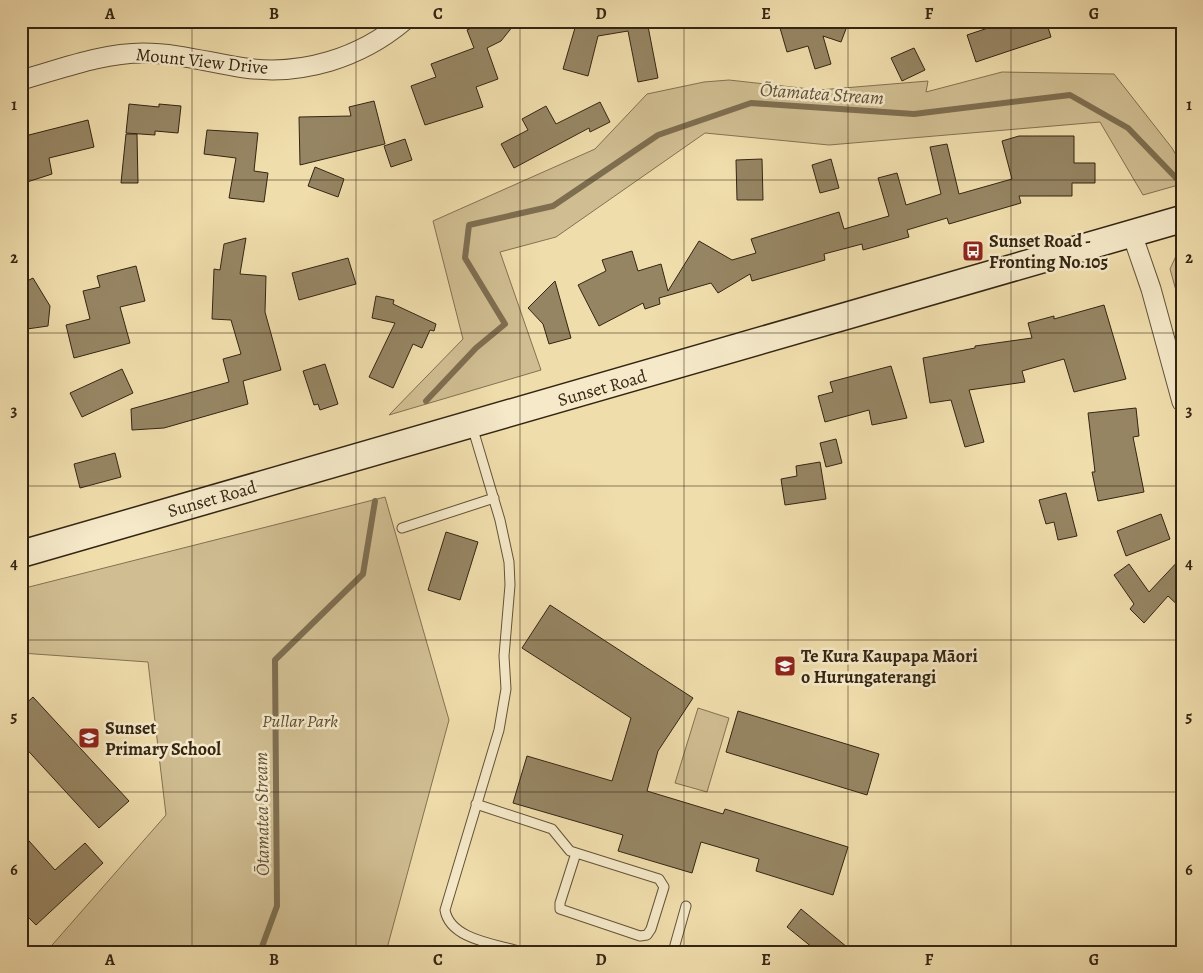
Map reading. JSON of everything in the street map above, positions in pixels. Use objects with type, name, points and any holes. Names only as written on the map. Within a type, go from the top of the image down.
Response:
[{"type":"main road","name":"Sunset Road","points":[[21,554],[472,426],[1182,219]]},
{"type":"street","name":"Mount View Drive","points":[[21,80],[125,53],[172,54],[246,68],[308,67],[334,61],[362,50],[386,37],[404,21]]},
{"type":"street","points":[[1132,234],[1151,289],[1182,402]]},
{"type":"lane","points":[[472,426],[494,498],[509,562],[510,585],[504,656],[506,688],[499,730],[447,902],[447,920],[451,926],[470,936],[522,952]]},
{"type":"lane","points":[[402,528],[494,498]]},
{"type":"lane","points":[[476,804],[552,828],[567,848],[576,853],[662,881],[664,887],[651,930],[647,935],[640,936],[560,909],[560,903],[576,853]]},
{"type":"lane","points":[[673,952],[686,906]]},
{"type":"green space","points":[[1002,72],[1114,74],[1172,148],[1182,165],[1182,184],[1143,195],[1100,122],[829,145],[705,133],[556,237],[500,252],[541,370],[389,415],[463,339],[433,221],[595,149],[647,94],[704,82],[729,80],[819,90],[928,81],[926,92]]},
{"type":"green space","points":[[1182,243],[1182,312],[1170,269]]},
{"type":"green space","name":"Pullar Park","points":[[385,497],[449,720],[386,952],[46,952],[166,815],[148,662],[21,653],[21,589]]},
{"type":"green space","points":[[698,708],[729,718],[707,792],[675,783]]},
{"type":"building","points":[[487,21],[517,21],[501,41],[487,48],[498,79],[476,87],[483,107],[425,125],[411,86],[436,77],[431,64],[474,48],[467,30]]},
{"type":"building","points":[[577,21],[647,21],[658,78],[638,82],[628,31],[598,36],[588,76],[563,69]]},
{"type":"building","points":[[778,21],[849,21],[841,42],[823,36],[831,64],[815,69],[808,46],[787,52]]},
{"type":"building","points":[[1009,21],[1046,21],[1051,37],[976,62],[967,35]]},
{"type":"building","points":[[914,48],[925,70],[902,81],[891,58]]},
{"type":"building","points":[[374,101],[385,144],[300,165],[299,117],[351,116],[349,107]]},
{"type":"building","points":[[600,102],[610,122],[590,132],[589,128],[514,168],[501,144],[528,130],[522,119],[546,106],[556,124]]},
{"type":"building","points":[[129,104],[159,107],[159,104],[181,106],[178,133],[155,131],[155,135],[126,133]]},
{"type":"building","points":[[88,120],[94,147],[49,158],[52,174],[21,184],[21,137]]},
{"type":"building","points":[[207,130],[258,133],[254,171],[268,173],[264,202],[229,198],[236,158],[204,154]]},
{"type":"building","points":[[126,134],[137,134],[138,183],[121,183]]},
{"type":"building","points":[[1019,136],[1074,136],[1074,163],[1095,163],[1095,183],[1072,183],[1072,196],[1019,196],[1021,203],[949,224],[947,218],[907,230],[909,237],[863,250],[862,244],[824,254],[825,260],[752,281],[750,274],[718,293],[711,283],[659,298],[660,304],[645,309],[643,303],[599,326],[578,285],[606,271],[602,260],[632,251],[638,271],[661,264],[668,291],[699,241],[732,260],[756,253],[751,239],[839,212],[844,229],[889,216],[878,178],[897,173],[906,205],[941,194],[930,147],[947,144],[959,194],[1012,179],[1002,141]]},
{"type":"building","points":[[405,139],[412,160],[391,167],[384,146]]},
{"type":"building","points":[[762,159],[763,200],[737,200],[736,160]]},
{"type":"building","points":[[831,159],[839,188],[820,193],[812,165]]},
{"type":"building","points":[[315,167],[344,179],[338,197],[308,186]]},
{"type":"building","points":[[246,238],[240,274],[266,276],[265,312],[281,370],[243,381],[248,404],[164,428],[132,430],[131,409],[229,382],[223,359],[241,354],[231,320],[212,319],[214,269],[220,270],[224,244]]},
{"type":"building","points":[[348,258],[356,284],[299,300],[292,273]]},
{"type":"building","points":[[136,266],[145,301],[120,307],[130,343],[74,358],[66,325],[90,319],[83,291],[100,287],[97,276]]},
{"type":"building","points":[[33,278],[50,306],[48,326],[27,329],[21,300],[21,284]]},
{"type":"building","points":[[555,281],[571,338],[549,344],[543,324],[528,308]]},
{"type":"building","points":[[376,296],[394,300],[393,304],[436,324],[434,331],[430,330],[422,348],[413,344],[393,388],[369,377],[395,323],[372,318]]},
{"type":"building","points":[[1104,305],[1126,379],[1074,392],[1064,359],[1022,371],[1025,382],[969,390],[984,442],[965,447],[951,400],[930,403],[923,358],[975,348],[975,346],[1032,338],[1028,323],[1054,316],[1054,319]]},
{"type":"building","points":[[325,364],[338,404],[320,410],[318,404],[314,405],[303,371]]},
{"type":"building","points":[[891,366],[907,418],[872,425],[869,410],[825,422],[818,396],[833,392],[830,382]]},
{"type":"building","points":[[122,369],[133,393],[82,417],[70,393]]},
{"type":"building","points":[[1136,408],[1139,436],[1133,437],[1144,492],[1098,501],[1092,472],[1095,472],[1088,413]]},
{"type":"building","points":[[836,439],[842,463],[826,467],[820,443]]},
{"type":"building","points":[[115,453],[121,477],[80,488],[74,464]]},
{"type":"building","points":[[820,462],[826,499],[785,505],[781,479],[797,476],[796,466]]},
{"type":"building","points":[[1066,493],[1077,536],[1058,540],[1054,522],[1046,524],[1039,500]]},
{"type":"building","points":[[1161,514],[1170,539],[1126,556],[1117,531]]},
{"type":"building","points":[[446,532],[478,542],[460,600],[428,590]]},
{"type":"building","points":[[1182,557],[1182,609],[1168,596],[1144,623],[1130,609],[1134,604],[1114,575],[1129,564],[1149,592]]},
{"type":"building","points":[[550,605],[693,698],[658,751],[647,791],[723,814],[725,809],[848,847],[833,895],[756,871],[759,859],[701,842],[692,873],[618,851],[623,835],[513,803],[527,756],[612,781],[631,718],[522,648]]},
{"type":"building","points":[[33,697],[129,801],[99,828],[21,743],[21,708]]},
{"type":"building","points":[[738,711],[879,754],[867,795],[726,752]]},
{"type":"building","points":[[21,832],[55,870],[85,843],[103,863],[36,925],[21,910]]},
{"type":"building","points":[[801,909],[853,952],[818,952],[787,927]]},
{"type":"waterway","name":"Ōtamatea Stream","points":[[426,401],[476,348],[505,324],[465,258],[469,225],[553,206],[658,135],[751,103],[914,114],[1070,95],[1128,128],[1181,183]]},
{"type":"waterway","name":"Ōtamatea Stream","points":[[260,952],[277,906],[275,660],[363,574],[375,501]]},
{"type":"place","name":"Sunset Road - Fronting No.105","points":[[973,251]]},
{"type":"place","name":"Te Kura Kaupapa Māori o Hurungaterangi","points":[[785,666]]},
{"type":"place","name":"Sunset Primary School","points":[[89,738]]}]
